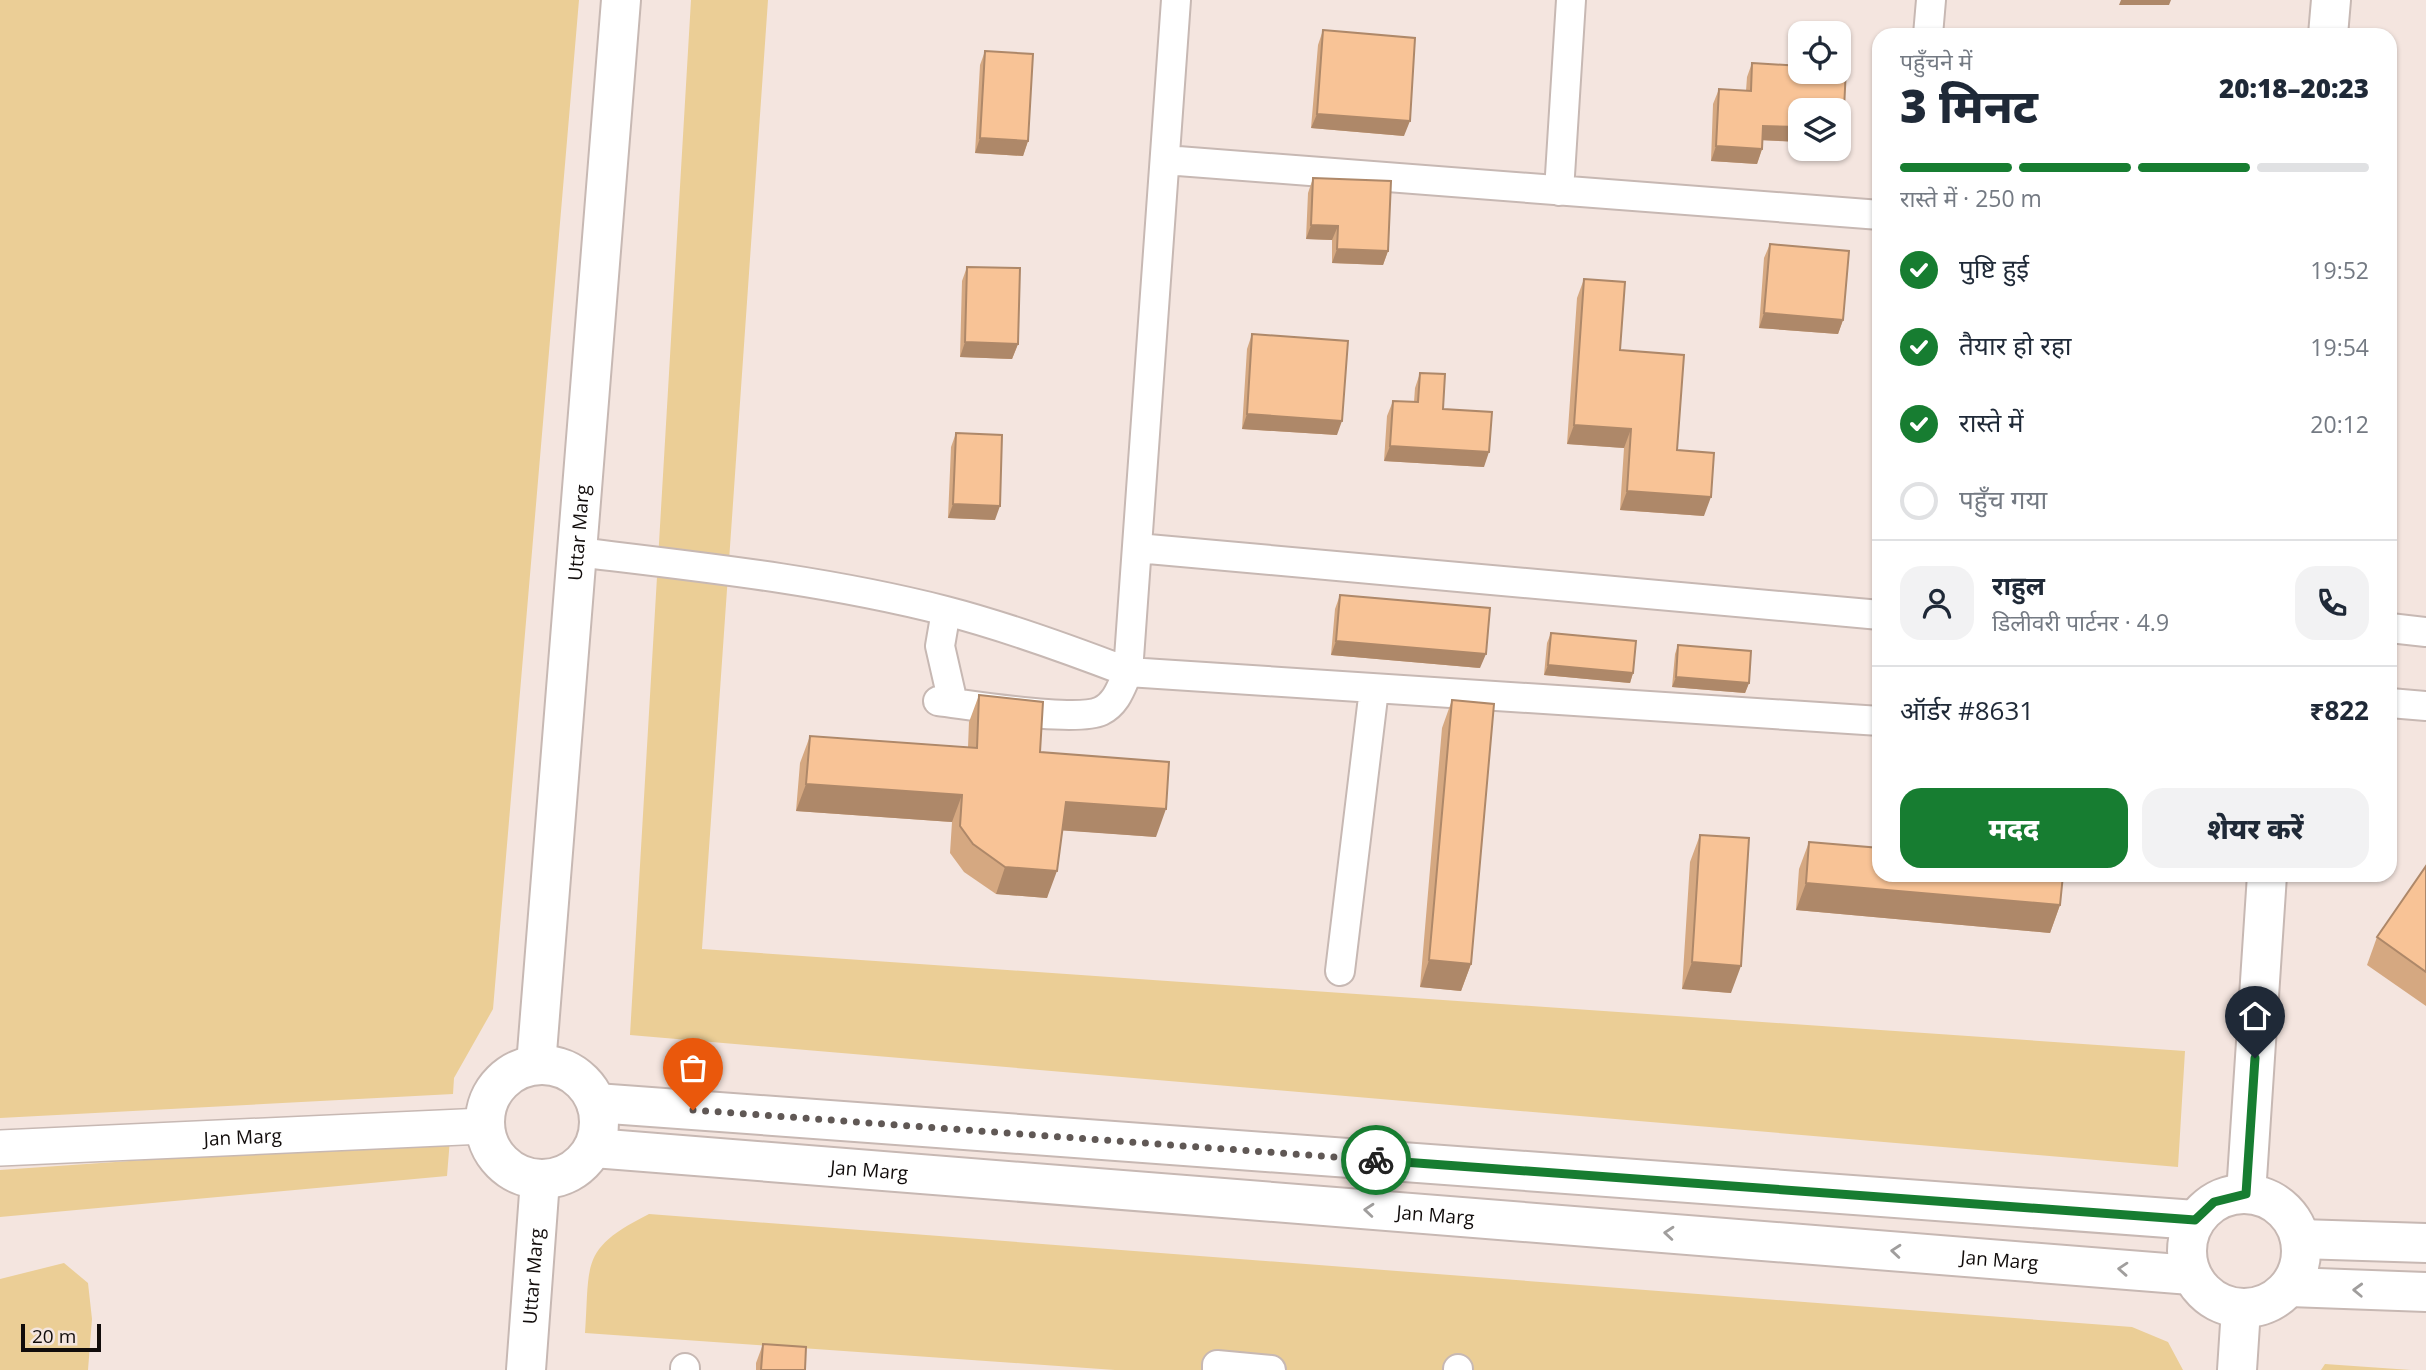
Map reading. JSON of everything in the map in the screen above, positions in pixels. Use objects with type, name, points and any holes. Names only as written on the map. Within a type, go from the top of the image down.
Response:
[{"type":"main road","name":"Uttar Marg","points":[[536,1065],[621,0]]},
{"type":"main road","points":[[2329,28],[2331,0]]},
{"type":"main road","points":[[2246,1194],[2267,882]]},
{"type":"main road","points":[[536,1065],[567,1070],[585,1084],[596,1102],[600,1125],[594,1148],[581,1165],[558,1178],[540,1180],[519,1176],[499,1162],[489,1146],[484,1126],[488,1100],[503,1080],[524,1067],[536,1065]]},
{"type":"main road","points":[[596,1102],[2195,1220]]},
{"type":"main road","name":"Jan Marg","points":[[594,1148],[2191,1275]]},
{"type":"main road","name":"Uttar Marg","points":[[526,1370],[540,1180]]},
{"type":"main road","points":[[2290,1287],[2301,1254],[2300,1239],[2286,1212],[2269,1199],[2246,1194],[2214,1202],[2195,1220],[2186,1249],[2191,1275],[2201,1291],[2221,1304],[2241,1309],[2260,1307],[2290,1287],[2426,1292]]},
{"type":"main road","points":[[2300,1239],[2426,1243]]},
{"type":"main road","points":[[2237,1370],[2241,1309]]},
{"type":"street","points":[[946,611],[940,646],[946,702],[1063,714],[1099,712],[1115,700],[1128,672],[1176,0]]},
{"type":"street","points":[[1559,191],[1572,0]]},
{"type":"street","points":[[1929,28],[1931,0]]},
{"type":"street","points":[[1165,160],[1872,214]]},
{"type":"street","points":[[1138,548],[1872,614]]},
{"type":"street","points":[[577,552],[776,576],[946,611],[1030,635],[1128,672],[1374,690],[1872,715]]},
{"type":"street","points":[[2397,629],[2426,632]]},
{"type":"street","points":[[1340,971],[1374,690]]},
{"type":"street","points":[[2397,704],[2426,706]]},
{"type":"street","name":"Jan Marg","points":[[0,1148],[484,1126]]},
{"type":"street","points":[[1217,1370],[1217,1365],[1271,1370]]},
{"type":"shaded area","points":[[0,0],[579,0],[493,1009],[454,1078],[453,1094],[0,1118]]},
{"type":"shaded area","points":[[691,0],[768,0],[702,949],[2185,1051],[2178,1167],[630,1035]]},
{"type":"shaded area","points":[[450,1139],[447,1176],[0,1217],[0,1170]]},
{"type":"shaded area","points":[[649,1214],[2132,1327],[2168,1342],[2183,1370],[1115,1370],[585,1333],[587,1289],[593,1260],[611,1237]]},
{"type":"shaded area","points":[[64,1263],[88,1283],[92,1319],[88,1370],[0,1370],[0,1279]]},
{"type":"shaded area","points":[[2325,1364],[2411,1370],[2321,1370]]},
{"type":"building","points":[[1323,30],[1415,38],[1410,121],[1317,114]]},
{"type":"building","points":[[985,51],[1033,54],[1028,141],[980,138]]},
{"type":"building","points":[[1752,63],[1788,65],[1788,84],[1845,84],[1845,98],[1788,98],[1788,127],[1763,126],[1762,149],[1716,146],[1719,89],[1751,91]]},
{"type":"building","points":[[1313,178],[1391,181],[1388,251],[1337,249],[1338,226],[1311,225]]},
{"type":"building","points":[[1770,244],[1849,251],[1843,320],[1764,313]]},
{"type":"building","points":[[967,267],[1020,268],[1018,344],[965,342]]},
{"type":"building","points":[[1584,279],[1625,282],[1620,350],[1684,355],[1677,450],[1714,453],[1711,497],[1627,491],[1631,429],[1574,425]]},
{"type":"building","points":[[1252,334],[1348,341],[1342,421],[1247,414]]},
{"type":"building","points":[[1420,373],[1445,374],[1443,409],[1492,412],[1489,452],[1390,446],[1393,401],[1418,402]]},
{"type":"building","points":[[956,433],[1002,435],[1000,506],[953,504]]},
{"type":"building","points":[[1340,595],[1490,608],[1486,654],[1336,641]]},
{"type":"building","points":[[1551,633],[1636,641],[1633,673],[1548,665]]},
{"type":"building","points":[[1678,645],[1751,651],[1749,683],[1676,677]]},
{"type":"building","points":[[979,695],[1043,702],[1040,752],[1169,762],[1166,809],[1066,802],[1057,871],[1005,867],[973,844],[960,826],[962,795],[806,784],[810,736],[977,748]]},
{"type":"building","points":[[1452,700],[1494,704],[1471,964],[1429,960]]},
{"type":"building","points":[[1700,835],[1749,838],[1741,966],[1692,962]]},
{"type":"building","points":[[1809,842],[1872,847],[1872,882],[2062,882],[2060,905],[1806,883]]},
{"type":"building","points":[[2426,866],[2426,972],[2377,937]]},
{"type":"building","points":[[763,1344],[806,1347],[805,1370],[761,1370]]},
{"type":"way so far","points":[[693,1110],[1376,1160]]},
{"type":"route","points":[[1376,1160],[2195,1220],[2214,1202],[2227,1196],[2246,1194],[2255,1058]]}]
